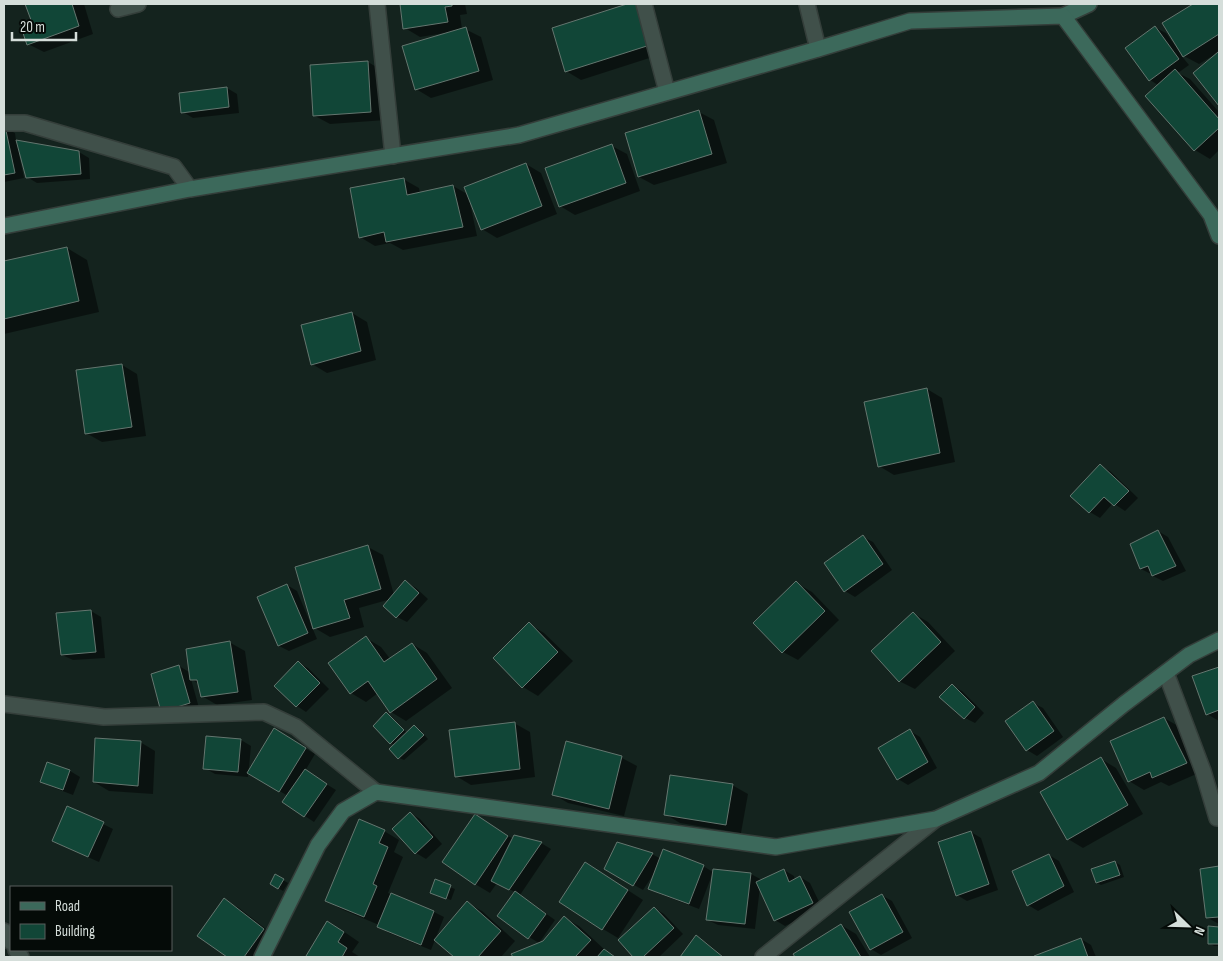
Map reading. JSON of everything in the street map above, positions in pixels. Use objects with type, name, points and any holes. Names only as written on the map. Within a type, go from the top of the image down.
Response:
[{"type":"street","points":[[118,9],[138,4]]},
{"type":"street","points":[[377,4],[393,156]]},
{"type":"street","points":[[644,4],[667,92]]},
{"type":"street","points":[[807,4],[818,49]]},
{"type":"street","points":[[4,226],[190,189],[519,135],[910,21],[1064,16],[1089,4]]},
{"type":"street","points":[[1064,16],[1211,215],[1219,236]]},
{"type":"street","points":[[4,123],[25,123],[174,167],[190,189]]},
{"type":"street","points":[[763,957],[936,819],[1038,773],[1166,672],[1189,656],[1219,640]]},
{"type":"street","points":[[1166,672],[1203,771],[1217,818],[1219,818]]},
{"type":"street","points":[[4,704],[104,717],[264,712],[296,727],[376,792],[776,846],[936,819]]},
{"type":"street","points":[[262,957],[318,845],[343,811],[376,792]]},
{"type":"building","points":[[25,4],[72,4],[79,26],[27,45],[20,24],[31,20]]},
{"type":"building","points":[[400,4],[452,4],[452,6],[445,7],[448,22],[403,29]]},
{"type":"building","points":[[627,4],[638,4],[650,45],[565,72],[552,28]]},
{"type":"building","points":[[1193,4],[1219,4],[1219,34],[1183,57],[1162,23]]},
{"type":"building","points":[[1155,26],[1179,59],[1149,81],[1125,48]]},
{"type":"building","points":[[466,27],[479,71],[415,90],[402,46]]},
{"type":"building","points":[[1218,52],[1219,54],[1219,106],[1193,73]]},
{"type":"building","points":[[368,61],[371,112],[313,116],[310,65]]},
{"type":"building","points":[[1175,69],[1219,119],[1219,128],[1194,151],[1145,96]]},
{"type":"building","points":[[227,87],[229,107],[181,113],[179,93]]},
{"type":"building","points":[[699,110],[712,154],[638,177],[625,133]]},
{"type":"building","points":[[4,126],[15,173],[4,175]]},
{"type":"building","points":[[16,140],[79,151],[81,174],[26,178]]},
{"type":"building","points":[[612,144],[626,183],[559,207],[545,168]]},
{"type":"building","points":[[526,163],[542,206],[481,230],[464,187]]},
{"type":"building","points":[[404,178],[407,195],[453,185],[463,227],[386,242],[384,232],[359,238],[350,188]]},
{"type":"building","points":[[67,247],[79,301],[4,319],[4,261]]},
{"type":"building","points":[[352,312],[361,351],[311,365],[301,325]]},
{"type":"building","points":[[122,364],[132,427],[85,434],[76,370]]},
{"type":"building","points":[[927,388],[940,453],[878,467],[864,402]]},
{"type":"building","points":[[1100,464],[1129,491],[1114,506],[1104,497],[1089,513],[1070,496]]},
{"type":"building","points":[[1158,530],[1176,566],[1152,576],[1148,566],[1140,569],[1130,544]]},
{"type":"building","points":[[863,535],[883,564],[844,592],[824,563]]},
{"type":"building","points":[[368,545],[381,589],[344,600],[350,618],[313,629],[295,567]]},
{"type":"building","points":[[405,580],[419,593],[396,618],[383,606]]},
{"type":"building","points":[[796,581],[825,611],[782,653],[753,623]]},
{"type":"building","points":[[287,584],[308,633],[278,646],[257,597]]},
{"type":"building","points":[[91,610],[96,652],[61,655],[56,613]]},
{"type":"building","points":[[913,612],[941,642],[899,682],[871,651]]},
{"type":"building","points":[[529,622],[558,652],[522,688],[493,658]]},
{"type":"building","points":[[366,636],[384,662],[412,643],[437,679],[390,713],[368,681],[350,694],[328,663]]},
{"type":"building","points":[[230,641],[238,692],[201,697],[197,680],[190,680],[186,649]]},
{"type":"building","points":[[298,661],[320,683],[296,707],[274,686]]},
{"type":"building","points":[[179,665],[190,703],[161,712],[151,674]]},
{"type":"building","points":[[1219,667],[1219,710],[1206,715],[1192,676]]},
{"type":"building","points":[[952,684],[975,707],[964,719],[939,697]]},
{"type":"building","points":[[1033,701],[1054,731],[1026,751],[1005,721]]},
{"type":"building","points":[[386,712],[404,730],[390,744],[373,726]]},
{"type":"building","points":[[1164,717],[1187,763],[1152,778],[1150,772],[1128,782],[1110,741]]},
{"type":"building","points":[[515,722],[520,769],[455,777],[449,730]]},
{"type":"building","points":[[414,725],[424,735],[398,759],[389,749]]},
{"type":"building","points":[[274,728],[306,748],[279,792],[247,773]]},
{"type":"building","points":[[910,729],[928,762],[897,780],[878,748]]},
{"type":"building","points":[[206,736],[241,739],[238,772],[203,769]]},
{"type":"building","points":[[95,738],[141,741],[138,786],[93,782]]},
{"type":"building","points":[[566,741],[622,756],[609,809],[552,795]]},
{"type":"building","points":[[1101,757],[1128,805],[1067,840],[1040,792]]},
{"type":"building","points":[[47,762],[70,770],[63,790],[40,782]]},
{"type":"building","points":[[305,769],[327,784],[304,817],[282,802]]},
{"type":"building","points":[[670,775],[733,784],[726,825],[664,815]]},
{"type":"building","points":[[67,806],[104,822],[88,857],[52,841]]},
{"type":"building","points":[[410,812],[433,837],[415,854],[392,829]]},
{"type":"building","points":[[475,814],[508,836],[475,885],[442,862]]},
{"type":"building","points":[[359,819],[385,830],[379,843],[388,847],[373,884],[377,886],[364,917],[325,901]]},
{"type":"building","points":[[971,831],[989,884],[956,896],[938,842]]},
{"type":"building","points":[[514,835],[542,842],[509,890],[491,881]]},
{"type":"building","points":[[617,842],[653,853],[633,886],[604,869]]},
{"type":"building","points":[[663,849],[704,865],[689,904],[648,889]]},
{"type":"building","points":[[1049,854],[1064,886],[1027,906],[1012,871]]},
{"type":"building","points":[[1115,861],[1120,875],[1096,883],[1091,869]]},
{"type":"building","points":[[585,862],[628,890],[602,930],[559,902]]},
{"type":"building","points":[[1219,866],[1219,917],[1206,918],[1200,869]]},
{"type":"building","points":[[713,869],[751,873],[745,924],[706,920]]},
{"type":"building","points":[[784,869],[789,882],[800,876],[813,903],[774,921],[756,882]]},
{"type":"building","points":[[275,874],[284,879],[278,889],[270,884]]},
{"type":"building","points":[[435,879],[451,885],[446,899],[430,893]]},
{"type":"building","points":[[515,891],[546,914],[528,939],[497,916]]},
{"type":"building","points":[[391,893],[434,911],[421,945],[377,927]]},
{"type":"building","points":[[882,894],[903,932],[870,950],[849,912]]},
{"type":"building","points":[[224,898],[264,929],[244,957],[227,957],[197,936]]},
{"type":"building","points":[[467,901],[501,931],[478,957],[454,957],[434,940]]},
{"type":"building","points":[[654,907],[674,928],[643,957],[633,957],[618,940]]},
{"type":"building","points":[[564,916],[591,940],[575,957],[513,957],[511,954],[543,941]]},
{"type":"building","points":[[327,921],[344,932],[338,942],[347,948],[342,957],[306,956]]},
{"type":"building","points":[[841,924],[861,957],[795,957],[793,954]]},
{"type":"building","points":[[1208,926],[1219,927],[1219,944],[1208,944]]},
{"type":"building","points":[[696,935],[723,957],[680,957]]},
{"type":"building","points":[[1081,938],[1088,957],[1034,957],[1034,956]]},
{"type":"building","points":[[604,949],[615,957],[597,957]]}]
